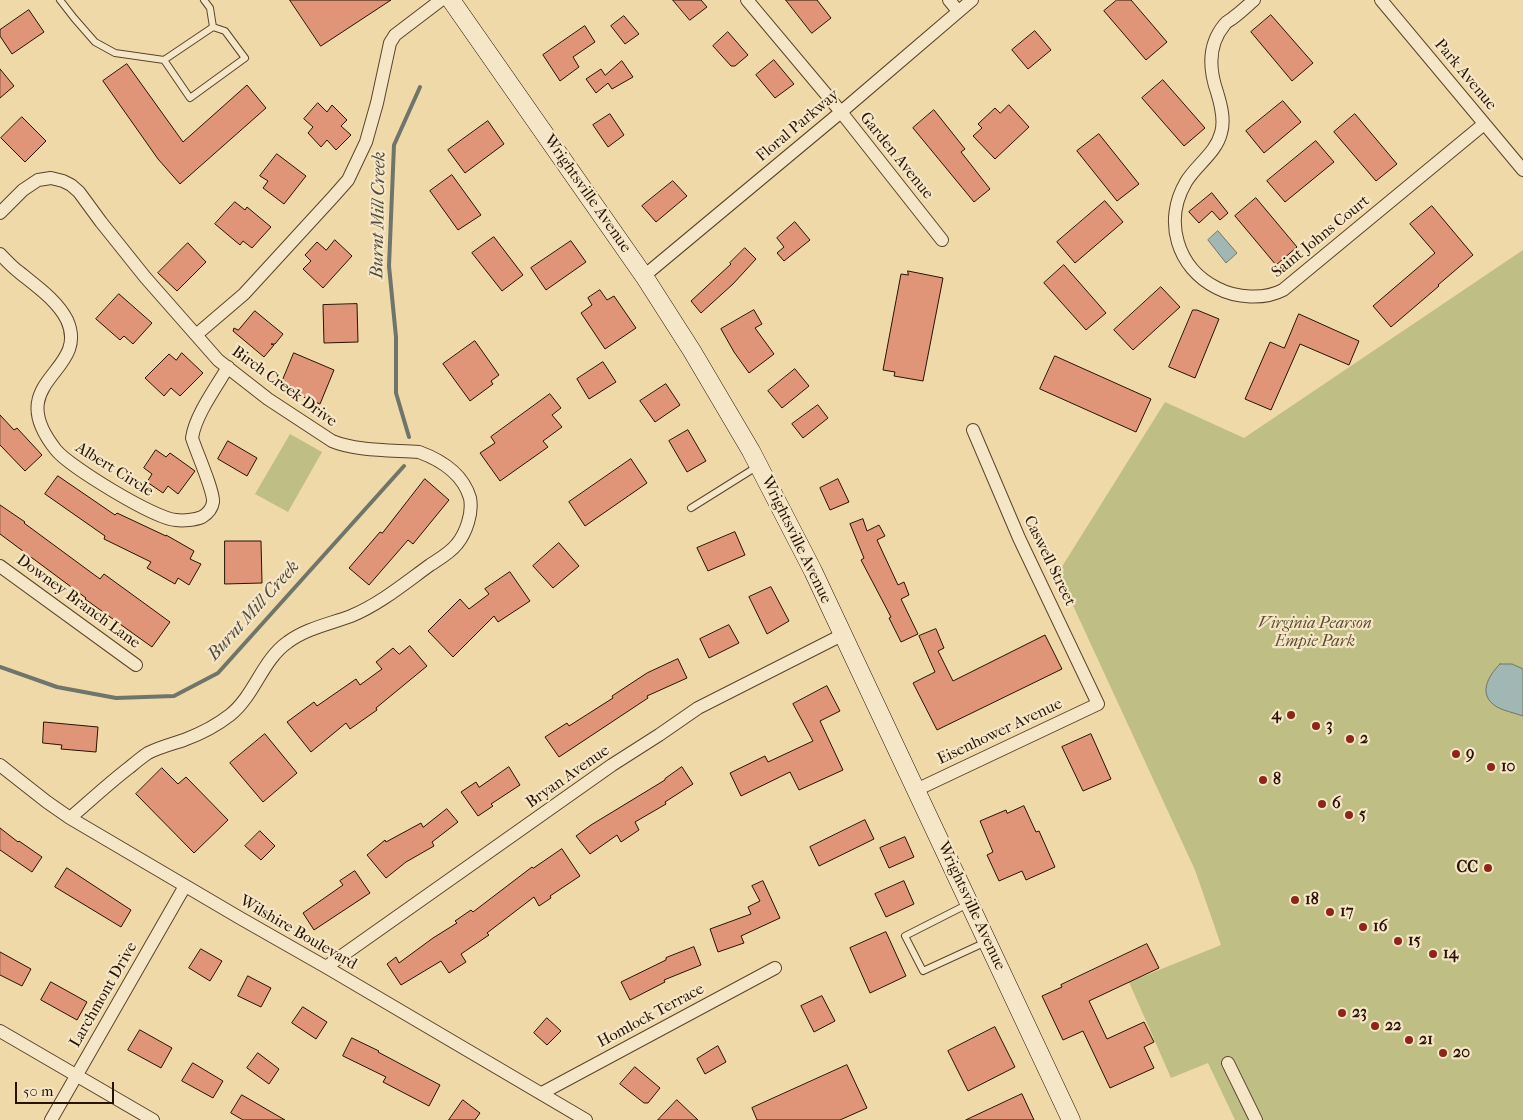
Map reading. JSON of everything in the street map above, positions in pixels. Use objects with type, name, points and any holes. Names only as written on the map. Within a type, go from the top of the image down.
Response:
[{"type":"street","points":[[196,335],[244,294],[348,180],[366,142],[390,43],[395,35],[441,0]]},
{"type":"street","name":"Wrightsville Avenue","points":[[451,0],[644,276],[692,350],[759,466],[813,572],[1071,1120]]},
{"type":"street","name":"Garden Avenue","points":[[747,0],[841,112],[942,240]]},
{"type":"street","points":[[949,0],[958,11]]},
{"type":"street","name":"Floral Parkway","points":[[644,276],[972,0]]},
{"type":"street","name":"Saint Johns Court","points":[[1254,0],[1224,25],[1215,40],[1211,52],[1211,66],[1213,80],[1222,108],[1223,125],[1221,134],[1207,157],[1185,183],[1174,215],[1174,229],[1182,255],[1190,268],[1211,285],[1229,293],[1246,295],[1270,294],[1283,290],[1484,124]]},
{"type":"street","name":"Park Avenue","points":[[1381,0],[1523,170]]},
{"type":"street","name":"Birch Creek Drive","points":[[0,212],[23,190],[38,180],[51,178],[71,186],[79,192],[145,277],[207,348],[228,367],[268,399],[340,445],[419,452],[451,468],[468,492],[471,508],[468,521],[457,544],[449,552],[370,607],[351,616],[311,629],[290,641],[273,656],[247,696],[230,716],[201,733],[147,754],[70,818]]},
{"type":"street","name":"Albert Circle","points":[[0,254],[54,302],[63,313],[70,330],[72,342],[68,352],[37,394],[36,417],[43,432],[56,451],[67,461],[144,508],[175,520],[196,519],[207,513],[210,509],[213,502],[212,492],[192,438],[193,428],[228,367]]},
{"type":"street","name":"Caswell Street","points":[[974,430],[1019,538],[1098,704]]},
{"type":"street","name":"Downey Branch Lane","points":[[0,566],[136,665]]},
{"type":"street","name":"Bryan Avenue","points":[[326,966],[612,765],[698,708],[842,635]]},
{"type":"street","name":"Eisenhower Avenue","points":[[916,790],[1098,704]]},
{"type":"street","name":"Wilshire Boulevard","points":[[0,765],[70,818],[326,966],[542,1093],[584,1120]]},
{"type":"street","name":"Larchmont Drive","points":[[51,1120],[185,886]]},
{"type":"street","name":"Homlock Terrace","points":[[542,1093],[775,968]]},
{"type":"street","points":[[0,1031],[153,1120]]},
{"type":"street","points":[[1228,1063],[1256,1120]]},
{"type":"lane","points":[[60,0],[95,42],[115,53],[164,60],[213,27]]},
{"type":"lane","points":[[204,0],[210,8],[213,27]]},
{"type":"lane","points":[[164,60],[190,98],[245,58],[224,31],[213,27]]},
{"type":"lane","points":[[691,508],[759,466]]},
{"type":"lane","points":[[969,903],[906,936],[923,972],[988,942]]},
{"type":"green space","name":"Virginia Pearson Empie Park","points":[[1523,250],[1523,1120],[1235,1120],[1208,1063],[1171,1078],[1129,982],[1221,945],[1195,870],[1058,573],[1165,402],[1244,438]]},
{"type":"green space","points":[[290,434],[322,452],[288,512],[255,494]]},
{"type":"water","points":[[1218,231],[1237,253],[1226,263],[1208,240]]},
{"type":"water","points":[[1500,664],[1512,664],[1523,669],[1523,716],[1497,707],[1487,697],[1486,686]]},
{"type":"building","points":[[290,0],[391,0],[321,46]]},
{"type":"building","points":[[673,0],[701,0],[707,7],[690,20]]},
{"type":"building","points":[[786,0],[817,0],[831,18],[812,33]]},
{"type":"building","points":[[1117,0],[1131,0],[1167,42],[1146,60],[1104,11]]},
{"type":"building","points":[[29,10],[44,32],[12,54],[0,36],[0,30]]},
{"type":"building","points":[[1271,15],[1313,63],[1292,81],[1251,32]]},
{"type":"building","points":[[624,16],[639,34],[625,44],[611,26]]},
{"type":"building","points":[[585,26],[595,42],[573,57],[579,67],[560,81],[543,55]]},
{"type":"building","points":[[1035,31],[1051,50],[1028,69],[1012,50]]},
{"type":"building","points":[[728,32],[748,55],[735,66],[731,66],[713,46]]},
{"type":"building","points":[[774,60],[794,84],[775,98],[756,75]]},
{"type":"building","points":[[622,61],[633,77],[612,89],[608,83],[596,93],[586,79],[601,69],[605,75]]},
{"type":"building","points":[[127,64],[183,142],[247,85],[266,108],[180,184],[158,159],[103,81]]},
{"type":"building","points":[[0,69],[14,86],[0,98]]},
{"type":"building","points":[[1163,80],[1205,128],[1184,146],[1142,98]]},
{"type":"building","points":[[1283,101],[1301,122],[1264,153],[1246,131]]},
{"type":"building","points":[[318,103],[327,112],[332,105],[347,120],[341,126],[351,135],[336,150],[327,140],[321,147],[308,133],[313,127],[304,119]]},
{"type":"building","points":[[1009,105],[1029,127],[995,159],[973,136],[982,128],[978,124],[995,108],[1000,113]]},
{"type":"building","points":[[934,110],[965,149],[961,152],[990,189],[974,202],[913,128]]},
{"type":"building","points":[[610,114],[624,135],[608,147],[593,125]]},
{"type":"building","points":[[1355,114],[1397,164],[1376,181],[1334,132]]},
{"type":"building","points":[[22,117],[46,141],[25,162],[1,138]]},
{"type":"building","points":[[488,121],[504,144],[465,173],[448,150]]},
{"type":"building","points":[[1099,134],[1139,184],[1117,201],[1077,151]]},
{"type":"building","points":[[1316,141],[1334,162],[1285,202],[1267,181]]},
{"type":"building","points":[[277,154],[306,176],[284,204],[263,188],[268,181],[260,176]]},
{"type":"building","points":[[452,175],[481,215],[458,230],[430,191]]},
{"type":"building","points":[[673,181],[687,196],[656,222],[642,206]]},
{"type":"building","points":[[1212,193],[1228,213],[1220,220],[1212,211],[1199,223],[1189,212]]},
{"type":"building","points":[[1256,198],[1297,247],[1276,265],[1235,216]]},
{"type":"building","points":[[1105,201],[1123,222],[1075,263],[1057,242]]},
{"type":"building","points":[[235,202],[245,210],[247,207],[271,227],[252,248],[243,241],[240,245],[215,224]]},
{"type":"building","points":[[1432,206],[1473,255],[1391,327],[1373,306],[1435,253],[1410,224]]},
{"type":"building","points":[[795,222],[810,240],[784,261],[777,253],[784,247],[777,238]]},
{"type":"building","points":[[494,237],[523,275],[502,291],[472,253]]},
{"type":"building","points":[[335,240],[352,256],[323,288],[303,269],[311,261],[305,255],[317,242],[326,250]]},
{"type":"building","points":[[571,241],[586,262],[546,290],[531,268]]},
{"type":"building","points":[[188,243],[206,262],[177,291],[158,273]]},
{"type":"building","points":[[745,248],[756,259],[733,284],[701,313],[691,301],[731,264]]},
{"type":"building","points":[[1064,265],[1106,313],[1086,330],[1044,283]]},
{"type":"building","points":[[908,271],[943,278],[923,381],[894,376],[895,372],[883,370],[901,274],[908,275]]},
{"type":"building","points":[[1161,287],[1180,307],[1133,350],[1114,330]]},
{"type":"building","points":[[600,290],[607,300],[614,296],[636,328],[605,349],[581,313],[592,305],[588,298]]},
{"type":"building","points":[[119,294],[152,323],[133,344],[124,336],[120,340],[96,319]]},
{"type":"building","points":[[357,304],[358,342],[324,343],[323,305]]},
{"type":"building","points":[[754,310],[762,324],[755,328],[774,354],[749,373],[721,329]]},
{"type":"building","points":[[1193,310],[1219,319],[1195,378],[1169,367]]},
{"type":"building","points":[[255,311],[283,334],[275,344],[271,344],[274,345],[264,357],[233,331],[234,328],[238,330]]},
{"type":"building","points":[[1299,314],[1359,341],[1349,365],[1300,344],[1271,410],[1245,399],[1270,342],[1284,348]]},
{"type":"building","points":[[475,341],[499,375],[491,381],[493,384],[470,401],[443,364]]},
{"type":"building","points":[[182,353],[203,373],[180,396],[171,388],[164,396],[145,378],[169,354],[176,360]]},
{"type":"building","points":[[294,353],[334,370],[320,404],[280,387]]},
{"type":"building","points":[[1055,356],[1151,399],[1136,432],[1040,389]]},
{"type":"building","points":[[603,362],[616,382],[589,399],[577,379]]},
{"type":"building","points":[[795,369],[809,386],[782,408],[768,391]]},
{"type":"building","points":[[666,384],[680,405],[655,422],[640,401]]},
{"type":"building","points":[[550,394],[561,408],[552,415],[562,427],[543,441],[548,447],[500,481],[480,453],[495,443],[491,437]]},
{"type":"building","points":[[818,405],[828,418],[803,438],[792,424]]},
{"type":"building","points":[[0,415],[14,430],[17,428],[42,455],[25,471],[0,445]]},
{"type":"building","points":[[688,430],[706,461],[687,472],[669,441]]},
{"type":"building","points":[[228,441],[257,458],[247,476],[218,459]]},
{"type":"building","points":[[156,450],[166,457],[170,453],[195,471],[178,494],[168,486],[163,493],[147,482],[152,474],[144,468]]},
{"type":"building","points":[[631,459],[647,483],[585,526],[569,502]]},
{"type":"building","points":[[58,476],[115,515],[117,513],[166,535],[194,551],[190,559],[201,564],[189,585],[178,578],[175,584],[147,568],[151,562],[104,539],[105,536],[45,494]]},
{"type":"building","points":[[425,479],[449,500],[413,544],[408,540],[369,585],[349,568],[380,532],[382,533]]},
{"type":"building","points":[[838,479],[849,502],[830,510],[820,488]]},
{"type":"building","points":[[0,505],[100,579],[104,574],[170,622],[152,647],[0,534]]},
{"type":"building","points":[[863,519],[867,531],[879,525],[885,536],[877,540],[898,585],[904,582],[909,595],[901,599],[918,634],[901,642],[889,618],[891,617],[861,560],[864,558],[850,524]]},
{"type":"building","points":[[735,532],[745,555],[708,571],[697,548]]},
{"type":"building","points":[[225,541],[261,541],[262,583],[225,584]]},
{"type":"building","points":[[559,543],[579,566],[553,588],[533,566]]},
{"type":"building","points":[[510,572],[530,601],[498,622],[494,616],[453,657],[428,631],[460,599],[469,609],[489,594],[485,589]]},
{"type":"building","points":[[771,587],[789,621],[767,634],[749,597]]},
{"type":"building","points":[[729,625],[739,643],[709,658],[700,639]]},
{"type":"building","points":[[936,629],[944,648],[938,651],[953,681],[1045,635],[1062,669],[937,730],[913,683],[935,672],[919,636]]},
{"type":"building","points":[[410,646],[427,666],[376,708],[377,710],[350,729],[346,723],[311,752],[287,722],[314,702],[317,706],[356,679],[360,685],[382,669],[376,662],[393,648],[399,654]]},
{"type":"building","points":[[678,659],[687,678],[647,696],[648,698],[559,757],[545,737],[567,723],[569,726],[613,698],[612,696],[647,673]]},
{"type":"building","points":[[827,686],[840,711],[820,721],[843,770],[799,790],[790,772],[741,796],[730,773],[765,756],[768,762],[813,741],[793,704]]},
{"type":"building","points":[[44,722],[98,727],[96,752],[61,749],[62,745],[43,743]]},
{"type":"building","points":[[265,734],[297,773],[263,802],[230,763]]},
{"type":"building","points":[[1091,734],[1111,779],[1083,791],[1062,747]]},
{"type":"building","points":[[509,767],[520,785],[491,804],[493,806],[478,816],[461,792],[476,782],[479,787]]},
{"type":"building","points":[[682,767],[693,784],[665,802],[666,804],[635,822],[639,830],[621,842],[617,835],[590,854],[576,836],[665,780]]},
{"type":"building","points":[[162,768],[178,784],[186,777],[228,820],[194,853],[136,794]]},
{"type":"building","points":[[1024,806],[1036,832],[1039,831],[1055,867],[1026,880],[1022,871],[999,881],[987,855],[993,852],[980,821],[1006,810],[1007,813]]},
{"type":"building","points":[[447,809],[458,822],[432,842],[434,846],[406,862],[386,878],[367,855],[385,840],[386,842],[421,823],[423,827]]},
{"type":"building","points":[[865,820],[874,839],[819,866],[810,847]]},
{"type":"building","points":[[0,828],[42,857],[32,872],[0,850]]},
{"type":"building","points":[[260,831],[275,846],[261,860],[245,846]]},
{"type":"building","points":[[905,837],[914,857],[889,868],[880,848]]},
{"type":"building","points":[[562,849],[580,876],[550,896],[551,898],[539,906],[534,897],[487,933],[489,935],[461,954],[466,962],[449,973],[441,961],[401,985],[387,964],[396,957],[399,963],[457,923],[455,921],[471,910],[473,912],[532,867]]},
{"type":"building","points":[[67,868],[131,910],[121,927],[55,887]]},
{"type":"building","points":[[355,871],[370,893],[314,930],[303,913],[343,885],[340,881]]},
{"type":"building","points":[[763,881],[780,918],[741,936],[744,943],[718,952],[710,929],[751,914],[748,907],[760,901],[752,886]]},
{"type":"building","points":[[904,881],[914,904],[886,917],[875,894]]},
{"type":"building","points":[[886,932],[906,976],[870,993],[850,948]]},
{"type":"building","points":[[1147,944],[1159,968],[1089,1001],[1107,1039],[1144,1022],[1154,1042],[1144,1047],[1154,1068],[1110,1088],[1083,1031],[1063,1040],[1042,996]]},
{"type":"building","points":[[694,947],[701,965],[664,980],[665,982],[630,1000],[621,982],[666,960],[666,958]]},
{"type":"building","points":[[201,949],[222,961],[210,981],[189,968]]},
{"type":"building","points":[[0,952],[31,969],[22,986],[0,975]]},
{"type":"building","points":[[248,976],[271,988],[261,1007],[238,996]]},
{"type":"building","points":[[51,982],[87,1002],[77,1020],[41,1000]]},
{"type":"building","points":[[822,996],[835,1021],[814,1032],[801,1006]]},
{"type":"building","points":[[303,1007],[327,1022],[316,1039],[292,1023]]},
{"type":"building","points":[[547,1018],[561,1031],[547,1045],[534,1033]]},
{"type":"building","points":[[995,1027],[1015,1067],[968,1091],[948,1051]]},
{"type":"building","points":[[140,1030],[172,1048],[161,1068],[128,1050]]},
{"type":"building","points":[[352,1038],[440,1085],[429,1106],[383,1082],[386,1077],[343,1056]]},
{"type":"building","points":[[718,1046],[726,1062],[705,1074],[697,1059]]},
{"type":"building","points":[[258,1053],[279,1069],[269,1084],[247,1068]]},
{"type":"building","points":[[193,1063],[223,1081],[213,1098],[182,1081]]},
{"type":"building","points":[[847,1065],[867,1108],[840,1120],[757,1120],[752,1108]]},
{"type":"building","points":[[635,1067],[660,1088],[648,1103],[644,1103],[620,1084]]},
{"type":"building","points":[[1022,1094],[1034,1120],[966,1120]]},
{"type":"building","points":[[242,1095],[285,1120],[243,1120],[231,1113]]},
{"type":"building","points":[[463,1100],[480,1113],[475,1120],[449,1120]]},
{"type":"building","points":[[677,1100],[698,1120],[658,1120]]},
{"type":"waterway","name":"Burnt Mill Creek","points":[[409,437],[396,393],[396,337],[389,266],[394,145],[420,87]]},
{"type":"waterway","name":"Burnt Mill Creek","points":[[0,667],[57,687],[116,698],[174,696],[218,673],[404,466]]},
{"type":"place","name":"4","points":[[1291,715]]},
{"type":"place","name":"3","points":[[1316,726]]},
{"type":"place","name":"2","points":[[1350,739]]},
{"type":"place","name":"9","points":[[1456,754]]},
{"type":"place","name":"10","points":[[1491,767]]},
{"type":"place","name":"8","points":[[1263,780]]},
{"type":"place","name":"6","points":[[1322,804]]},
{"type":"place","name":"5","points":[[1349,815]]},
{"type":"place","name":"CC","points":[[1488,868]]},
{"type":"place","name":"18","points":[[1295,900]]},
{"type":"place","name":"17","points":[[1330,912]]},
{"type":"place","name":"16","points":[[1363,927]]},
{"type":"place","name":"15","points":[[1398,941]]},
{"type":"place","name":"14","points":[[1433,954]]},
{"type":"place","name":"23","points":[[1342,1013]]},
{"type":"place","name":"22","points":[[1375,1026]]},
{"type":"place","name":"21","points":[[1409,1040]]},
{"type":"place","name":"20","points":[[1443,1053]]}]
